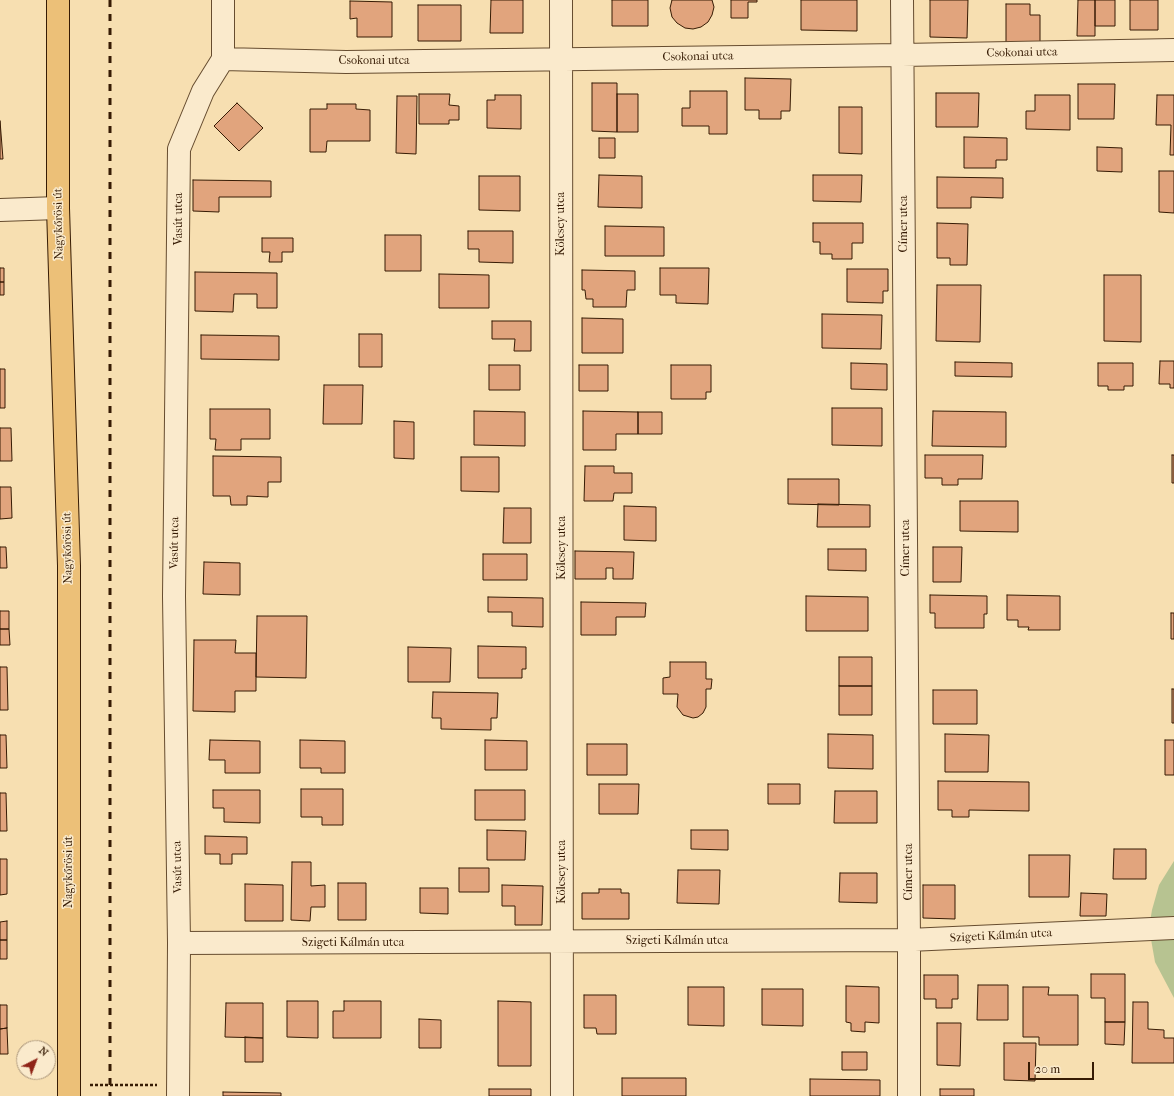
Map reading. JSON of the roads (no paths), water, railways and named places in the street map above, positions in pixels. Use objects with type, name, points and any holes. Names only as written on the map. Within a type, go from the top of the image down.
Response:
[{"type":"main road","name":"Nagykőrösi út","points":[[58,0],[58,208],[69,566],[76,1090]]},
{"type":"street","points":[[223,0],[223,58]]},
{"type":"street","name":"Kölcsey utca","points":[[560,0],[562,1096]]},
{"type":"street","name":"Címer utca","points":[[902,0],[909,1096]]},
{"type":"street","name":"Csokonai utca","points":[[223,58],[346,62],[1174,50]]},
{"type":"street","name":"Vasút utca","points":[[178,1096],[179,943],[174,596],[179,149],[203,91],[223,58]]},
{"type":"street","points":[[0,210],[58,208]]},
{"type":"street","name":"Szigeti Kálmán utca","points":[[179,943],[909,940],[1174,928]]},
{"type":"railway","points":[[110,0],[110,1096]]}]
